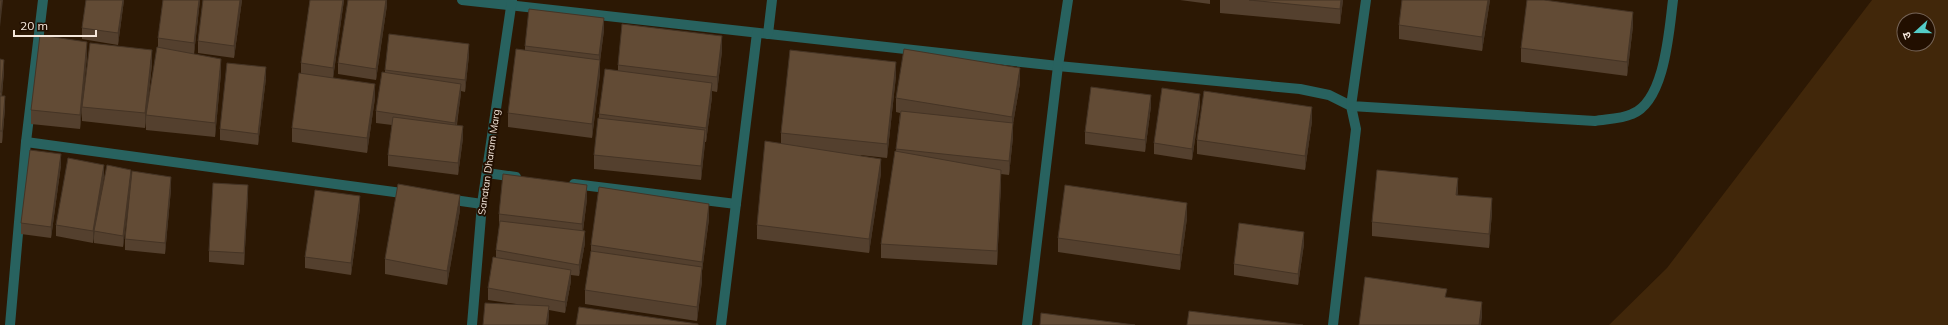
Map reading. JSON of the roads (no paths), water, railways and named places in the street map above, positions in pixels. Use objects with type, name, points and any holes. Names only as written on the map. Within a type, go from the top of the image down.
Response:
[{"type":"street","points":[[10,325],[26,142],[43,0]]},
{"type":"street","points":[[462,0],[512,3],[757,33],[1058,66],[1300,89],[1329,95],[1350,106],[1595,121],[1632,114],[1650,99],[1666,58],[1673,0]]},
{"type":"street","points":[[768,34],[772,0]]},
{"type":"street","points":[[1027,325],[1058,66],[1068,0]]},
{"type":"street","points":[[1334,325],[1356,129],[1350,106],[1366,0]]},
{"type":"street","name":"Sanatan Dharam Marg","points":[[472,325],[482,204],[512,3]]},
{"type":"street","points":[[721,325],[757,33]]},
{"type":"street","points":[[26,142],[419,195]]},
{"type":"street","points":[[487,173],[526,178]]},
{"type":"street","points":[[564,183],[736,204]]},
{"type":"street","points":[[435,197],[482,204]]}]
